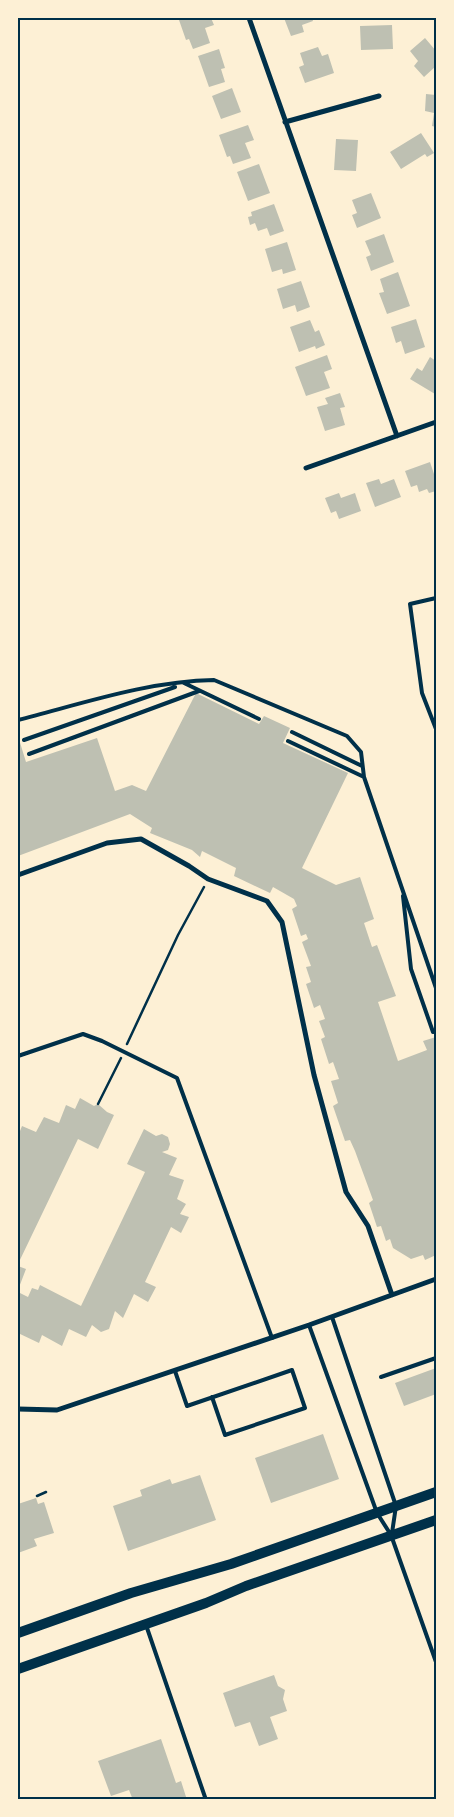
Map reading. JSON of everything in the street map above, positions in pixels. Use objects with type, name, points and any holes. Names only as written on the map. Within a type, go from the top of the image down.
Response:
[{"type":"main road","points":[[18,1633],[131,1593],[231,1564],[436,1492]]},
{"type":"main road","points":[[18,1670],[146,1625],[246,1586],[436,1520]]},
{"type":"street","points":[[249,18],[396,436]]},
{"type":"street","points":[[286,122],[379,96]]},
{"type":"street","points":[[306,468],[436,422]]},
{"type":"street","points":[[18,875],[107,843],[141,839],[189,866],[208,880],[267,901],[282,922],[314,1075],[346,1192],[368,1226],[392,1295]]},
{"type":"street","points":[[18,1409],[57,1410],[310,1325],[436,1279]]},
{"type":"lane","points":[[436,598],[410,604],[422,693],[436,729]]},
{"type":"lane","points":[[18,720],[126,692],[214,680],[347,736],[361,752],[364,777],[436,988]]},
{"type":"lane","points":[[24,740],[185,683],[259,719]]},
{"type":"lane","points":[[29,754],[199,691]]},
{"type":"lane","points":[[292,732],[362,766]]},
{"type":"lane","points":[[288,741],[364,777]]},
{"type":"lane","points":[[402,888],[411,969],[433,1032]]},
{"type":"lane","points":[[18,1056],[83,1034],[177,1078],[272,1338]]},
{"type":"lane","points":[[332,1317],[396,1506],[391,1535]]},
{"type":"lane","points":[[310,1325],[377,1513],[391,1535],[436,1662]]},
{"type":"lane","points":[[381,1377],[436,1358]]},
{"type":"lane","points":[[175,1371],[187,1406],[212,1397],[292,1370],[305,1408],[225,1435],[212,1397]]},
{"type":"lane","points":[[146,1625],[206,1800]]},
{"type":"path","points":[[98,1104],[178,935],[208,880]]},
{"type":"path","points":[[37,1496],[46,1492]]},
{"type":"building","points":[[211,18],[214,25],[205,28],[210,43],[193,49],[189,39],[186,40],[179,20]]},
{"type":"building","points":[[284,18],[312,18],[313,21],[302,25],[304,32],[291,36]]},
{"type":"building","points":[[392,25],[393,49],[361,50],[360,26]]},
{"type":"building","points":[[425,38],[436,51],[436,66],[424,77],[414,66],[418,61],[410,51]]},
{"type":"building","points":[[318,47],[322,56],[328,54],[334,73],[305,83],[299,67],[304,65],[300,53]]},
{"type":"building","points":[[219,49],[225,68],[221,69],[225,82],[209,87],[198,56]]},
{"type":"building","points":[[232,88],[241,112],[221,119],[212,96]]},
{"type":"building","points":[[426,94],[436,95],[436,127],[432,126],[434,113],[425,111]]},
{"type":"building","points":[[248,125],[254,140],[245,143],[251,158],[233,164],[230,156],[227,157],[219,135]]},
{"type":"building","points":[[421,133],[434,153],[427,157],[425,154],[401,169],[390,152]]},
{"type":"building","points":[[336,139],[358,140],[356,171],[334,170]]},
{"type":"building","points":[[259,164],[270,193],[248,201],[237,172]]},
{"type":"building","points":[[371,193],[381,218],[357,228],[352,215],[357,213],[352,200]]},
{"type":"building","points":[[274,204],[284,231],[270,236],[267,228],[258,231],[255,223],[250,225],[248,217],[252,216],[251,212]]},
{"type":"building","points":[[384,234],[394,262],[371,271],[366,257],[371,255],[365,241]]},
{"type":"building","points":[[287,242],[296,270],[283,274],[282,269],[272,272],[265,249]]},
{"type":"building","points":[[398,272],[410,306],[387,314],[379,293],[384,292],[380,279]]},
{"type":"building","points":[[301,281],[310,307],[297,312],[295,305],[283,309],[277,289]]},
{"type":"building","points":[[416,319],[425,347],[405,354],[401,341],[396,343],[391,327]]},
{"type":"building","points":[[310,320],[315,332],[319,330],[325,345],[316,349],[315,346],[299,352],[290,327]]},
{"type":"building","points":[[327,355],[332,369],[324,372],[330,388],[306,396],[295,367]]},
{"type":"building","points":[[430,357],[436,361],[435,394],[410,379],[417,368],[422,371]]},
{"type":"building","points":[[340,393],[345,407],[340,408],[345,425],[325,431],[317,407],[328,404],[325,398]]},
{"type":"building","points":[[430,462],[436,480],[436,491],[429,493],[427,489],[419,492],[417,485],[411,487],[405,471]]},
{"type":"building","points":[[379,479],[381,484],[394,479],[401,497],[375,507],[366,483]]},
{"type":"building","points":[[339,493],[341,498],[355,493],[361,511],[339,519],[336,511],[331,513],[325,498]]},
{"type":"building","points":[[196,693],[259,724],[264,716],[290,728],[283,743],[348,773],[302,868],[336,885],[360,877],[374,919],[364,923],[372,947],[377,945],[396,996],[378,1002],[398,1061],[427,1050],[423,1041],[436,1037],[436,1255],[425,1260],[423,1255],[411,1259],[393,1248],[390,1239],[386,1241],[381,1226],[377,1227],[369,1203],[373,1200],[355,1151],[350,1140],[345,1141],[333,1106],[338,1103],[331,1081],[339,1079],[333,1062],[329,1064],[321,1039],[325,1037],[319,1021],[325,1019],[320,1005],[314,1008],[306,984],[311,982],[306,967],[311,966],[302,942],[308,939],[306,934],[301,936],[292,909],[297,906],[294,899],[273,887],[270,893],[234,876],[236,868],[202,851],[200,857],[192,850],[150,833],[152,828],[130,814],[18,856],[18,736],[26,762],[97,738],[115,791],[132,785],[146,791]]},
{"type":"building","points":[[80,1098],[94,1106],[98,1104],[114,1115],[98,1149],[78,1139],[18,1264],[18,1136],[22,1126],[36,1132],[44,1117],[59,1123],[66,1105],[75,1109]]},
{"type":"building","points":[[144,1129],[156,1136],[162,1134],[168,1137],[170,1144],[168,1150],[162,1152],[177,1158],[169,1175],[184,1180],[177,1199],[186,1204],[180,1214],[189,1217],[181,1233],[171,1227],[145,1282],[156,1287],[148,1302],[134,1294],[123,1318],[115,1311],[109,1329],[101,1332],[92,1325],[86,1337],[69,1329],[62,1346],[42,1335],[39,1343],[18,1333],[20,1325],[18,1324],[18,1292],[28,1297],[32,1288],[38,1290],[40,1285],[81,1306],[145,1172],[127,1164]]},
{"type":"building","points":[[18,1266],[26,1269],[18,1290]]},
{"type":"building","points":[[436,1368],[436,1394],[404,1406],[395,1383]]},
{"type":"building","points":[[323,1434],[339,1479],[271,1503],[255,1458]]},
{"type":"building","points":[[200,1475],[216,1520],[128,1551],[113,1506],[142,1496],[140,1490],[170,1479],[172,1484]]},
{"type":"building","points":[[36,1498],[38,1504],[44,1502],[54,1533],[34,1539],[37,1546],[18,1553],[18,1504]]},
{"type":"building","points":[[274,1675],[278,1686],[285,1690],[283,1699],[287,1711],[270,1717],[278,1739],[259,1746],[250,1722],[235,1727],[223,1693]]},
{"type":"building","points":[[161,1739],[176,1783],[181,1781],[187,1800],[133,1800],[129,1790],[111,1796],[98,1761]]}]
